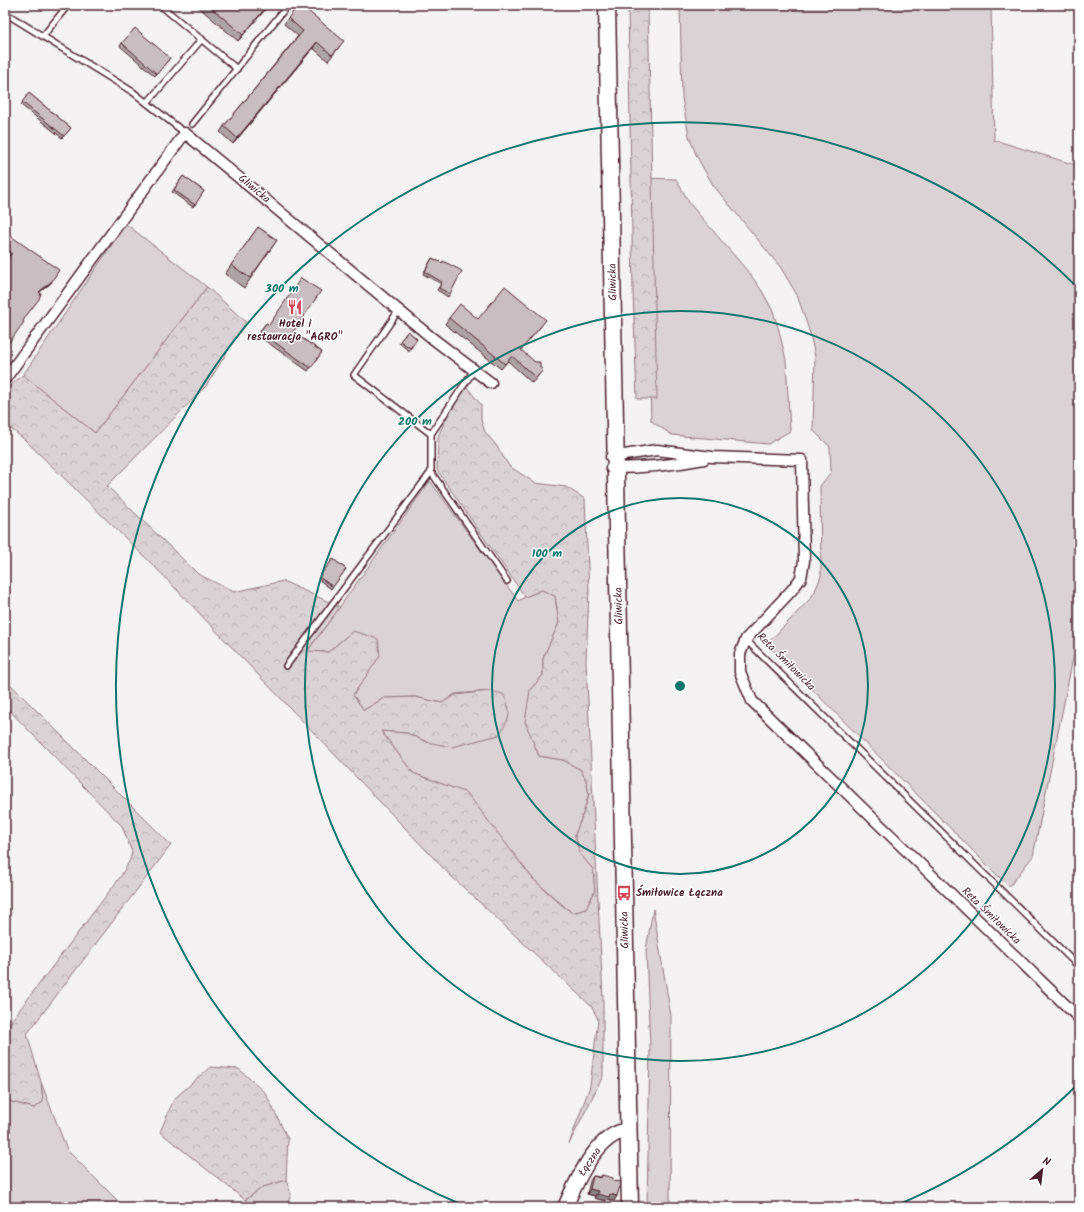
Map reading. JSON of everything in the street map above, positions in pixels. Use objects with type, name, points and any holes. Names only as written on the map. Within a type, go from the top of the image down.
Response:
[{"type":"main road","name":"Gliwicka","points":[[607,5],[612,463],[630,1207]]},
{"type":"street","points":[[5,379],[185,132]]},
{"type":"street","name":"Gliwicka","points":[[185,132],[432,338],[491,383]]},
{"type":"street","points":[[612,463],[657,450],[712,457],[802,460],[804,562],[801,578],[792,591],[746,639]]},
{"type":"street","points":[[612,463],[674,464],[712,457]]},
{"type":"street","name":"Reta Śmiłowicka","points":[[746,639],[740,654],[740,672],[752,701],[1079,1018]]},
{"type":"street","name":"Łączna","points":[[565,1207],[575,1186],[595,1152],[616,1133],[628,1130]]},
{"type":"lane","points":[[43,36],[68,5]]},
{"type":"lane","points":[[160,5],[237,69]]},
{"type":"lane","points":[[192,124],[288,5]]},
{"type":"lane","name":"Gliwicka","points":[[5,13],[133,92],[185,132]]},
{"type":"lane","points":[[147,103],[202,39]]},
{"type":"lane","points":[[400,310],[354,375],[431,434]]},
{"type":"lane","points":[[474,370],[431,434],[431,472],[507,581]]},
{"type":"lane","points":[[286,666],[431,472]]},
{"type":"lane","name":"Reta Śmiłowicka","points":[[746,639],[1079,967]]},
{"type":"green space","points":[[628,5],[648,5],[657,399],[637,399],[633,292]]},
{"type":"green space","points":[[680,5],[991,5],[994,140],[1079,166],[1079,637],[1072,663],[1033,856],[1009,887],[767,644],[810,599],[821,576],[820,486],[831,472],[830,447],[813,430],[815,357],[810,333],[797,295],[781,268],[713,185],[697,157],[689,136],[682,98]]},
{"type":"green space","points":[[645,178],[676,179],[690,204],[750,274],[762,291],[773,311],[786,360],[790,431],[768,444],[672,435],[651,421]]},
{"type":"green space","points":[[126,224],[207,287],[95,433],[23,375]]},
{"type":"green space","points":[[207,287],[246,322],[206,386],[107,486],[198,574],[234,592],[283,581],[340,607],[307,651],[328,652],[353,631],[378,639],[380,656],[353,695],[364,710],[384,698],[415,697],[442,703],[455,695],[490,691],[503,694],[508,706],[509,715],[506,724],[499,735],[452,747],[427,742],[407,733],[381,731],[413,773],[467,793],[533,879],[572,913],[586,909],[595,891],[593,869],[580,854],[575,835],[589,794],[586,780],[581,770],[563,760],[539,756],[525,722],[530,690],[543,675],[543,658],[559,623],[555,596],[542,590],[525,597],[437,470],[438,437],[462,381],[481,405],[481,420],[485,432],[496,445],[509,466],[535,483],[566,487],[585,499],[589,591],[586,661],[603,999],[603,1076],[569,1144],[590,1086],[598,1019],[591,1006],[450,875],[154,566],[25,440],[5,424],[5,390],[23,375],[95,433]]},
{"type":"green space","points":[[430,481],[518,601],[542,590],[555,596],[559,623],[543,658],[543,675],[530,690],[533,741],[539,756],[563,760],[581,770],[586,780],[589,793],[575,835],[580,854],[593,869],[595,891],[586,909],[572,913],[533,879],[467,794],[413,773],[381,731],[407,733],[427,742],[476,740],[499,735],[490,691],[455,694],[442,703],[415,697],[384,698],[364,710],[353,695],[365,677],[353,631],[328,652],[307,652]]},
{"type":"green space","points":[[5,679],[171,845],[27,1034],[41,1082],[43,1102],[34,1108],[5,1100],[5,1029],[121,876],[130,860],[132,852],[122,826],[5,706]]},
{"type":"green space","points":[[653,909],[671,1016],[670,1207],[647,1207],[650,1047],[646,950]]},
{"type":"green space","points":[[210,1067],[239,1069],[266,1094],[288,1139],[286,1180],[263,1187],[245,1200],[160,1132],[174,1099]]},
{"type":"green space","points":[[41,1082],[67,1150],[124,1207],[5,1207],[5,1100],[34,1108],[43,1102]]},
{"type":"green space","points":[[286,1180],[291,1195],[286,1207],[252,1207],[245,1200],[263,1187]]},
{"type":"building","points":[[208,5],[268,5],[243,35]]},
{"type":"building","points":[[299,5],[301,5],[344,41],[332,55],[317,42],[237,138],[224,126],[303,31],[288,18]]},
{"type":"building","points":[[135,28],[170,58],[157,74],[122,43]]},
{"type":"building","points":[[29,93],[71,128],[64,136],[22,102]]},
{"type":"building","points":[[183,176],[204,191],[195,205],[174,190]]},
{"type":"building","points":[[258,227],[277,240],[250,278],[231,265]]},
{"type":"building","points":[[5,232],[59,270],[52,281],[39,292],[41,293],[39,299],[5,348],[5,261],[12,253],[5,248]]},
{"type":"building","points":[[432,258],[442,263],[443,261],[462,271],[450,294],[439,288],[442,282],[425,272]]},
{"type":"building","points":[[301,278],[321,291],[293,332],[322,352],[311,368],[260,332],[266,323],[269,325]]},
{"type":"building","points":[[505,286],[546,320],[521,350],[535,362],[540,362],[540,367],[543,370],[536,378],[512,356],[505,364],[449,318],[460,304],[478,319]]},
{"type":"building","points":[[408,331],[417,339],[410,348],[400,341]]},
{"type":"building","points":[[333,559],[346,569],[333,587],[319,577]]},
{"type":"building","points":[[602,1175],[613,1178],[613,1181],[621,1182],[617,1196],[610,1194],[609,1197],[597,1194],[598,1191],[590,1189],[593,1176],[601,1178]]},
{"type":"place","name":"Hotel i restauracja \"AGRO\"","points":[[295,307]]},
{"type":"place","name":"Śmiłowice Łączna","points":[[624,893]]}]
